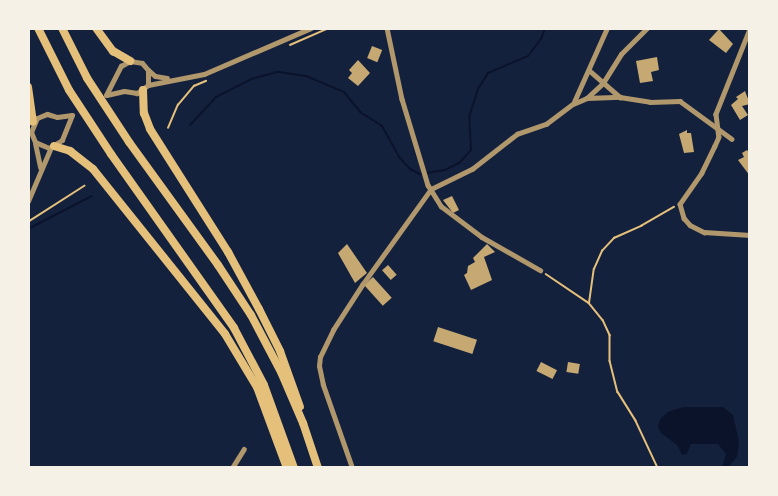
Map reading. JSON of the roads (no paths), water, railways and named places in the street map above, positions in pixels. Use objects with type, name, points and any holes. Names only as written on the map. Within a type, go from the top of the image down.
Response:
[{"type":"highway","points":[[38,28],[69,90],[99,136],[234,328],[264,385],[294,468]]},
{"type":"highway","points":[[62,28],[87,78],[129,142],[218,265],[251,315],[281,372],[303,423],[318,468]]},
{"type":"highway","points":[[96,28],[113,51],[130,61]]},
{"type":"highway","points":[[28,87],[33,122]]},
{"type":"highway","points":[[145,88],[144,113],[150,129],[228,252],[259,309],[297,394],[303,423]]},
{"type":"highway","points":[[52,147],[70,151],[93,169],[225,333],[257,387],[287,468]]},
{"type":"street","points":[[174,79],[155,76],[142,63],[130,61],[121,66],[106,94],[124,91],[131,93],[174,79],[204,74],[311,28]]},
{"type":"street","points":[[387,28],[402,99],[430,189],[449,214],[500,249],[540,270]]},
{"type":"street","points":[[573,104],[590,71],[607,28]]},
{"type":"street","points":[[352,468],[323,385],[320,357],[346,308],[430,189],[467,173],[505,141],[546,124],[573,104],[587,98],[603,83],[621,54],[647,28]]},
{"type":"street","points":[[750,29],[719,107],[716,126],[718,136],[707,164],[681,200],[680,210],[690,225],[716,234],[750,235]]},
{"type":"street","points":[[145,88],[148,70]]},
{"type":"street","points":[[590,71],[620,97]]},
{"type":"street","points":[[117,77],[124,91]]},
{"type":"street","points":[[587,98],[620,97],[650,102],[680,101],[732,139]]},
{"type":"street","points":[[28,201],[40,168],[52,147],[62,140],[64,130],[72,115],[57,117],[41,115],[33,122],[31,132],[40,168]]},
{"type":"street","points":[[57,117],[64,130]]},
{"type":"street","points":[[35,142],[44,147],[52,147]]},
{"type":"street","points":[[232,468],[244,449]]},
{"type":"water","points":[[683,407],[723,407],[733,415],[739,442],[737,457],[728,467],[722,467],[726,454],[718,444],[691,444],[687,454],[682,455],[677,445],[661,433],[658,427],[660,419],[668,412]]},
{"type":"waterway","points":[[190,125],[216,97],[251,79],[278,72],[306,76],[344,92],[360,112],[382,126],[399,157],[410,169],[420,174],[445,170],[459,163],[471,150],[469,117],[478,89],[488,73],[528,56],[541,39],[545,28]]},
{"type":"waterway","points":[[28,229],[92,196]]}]
